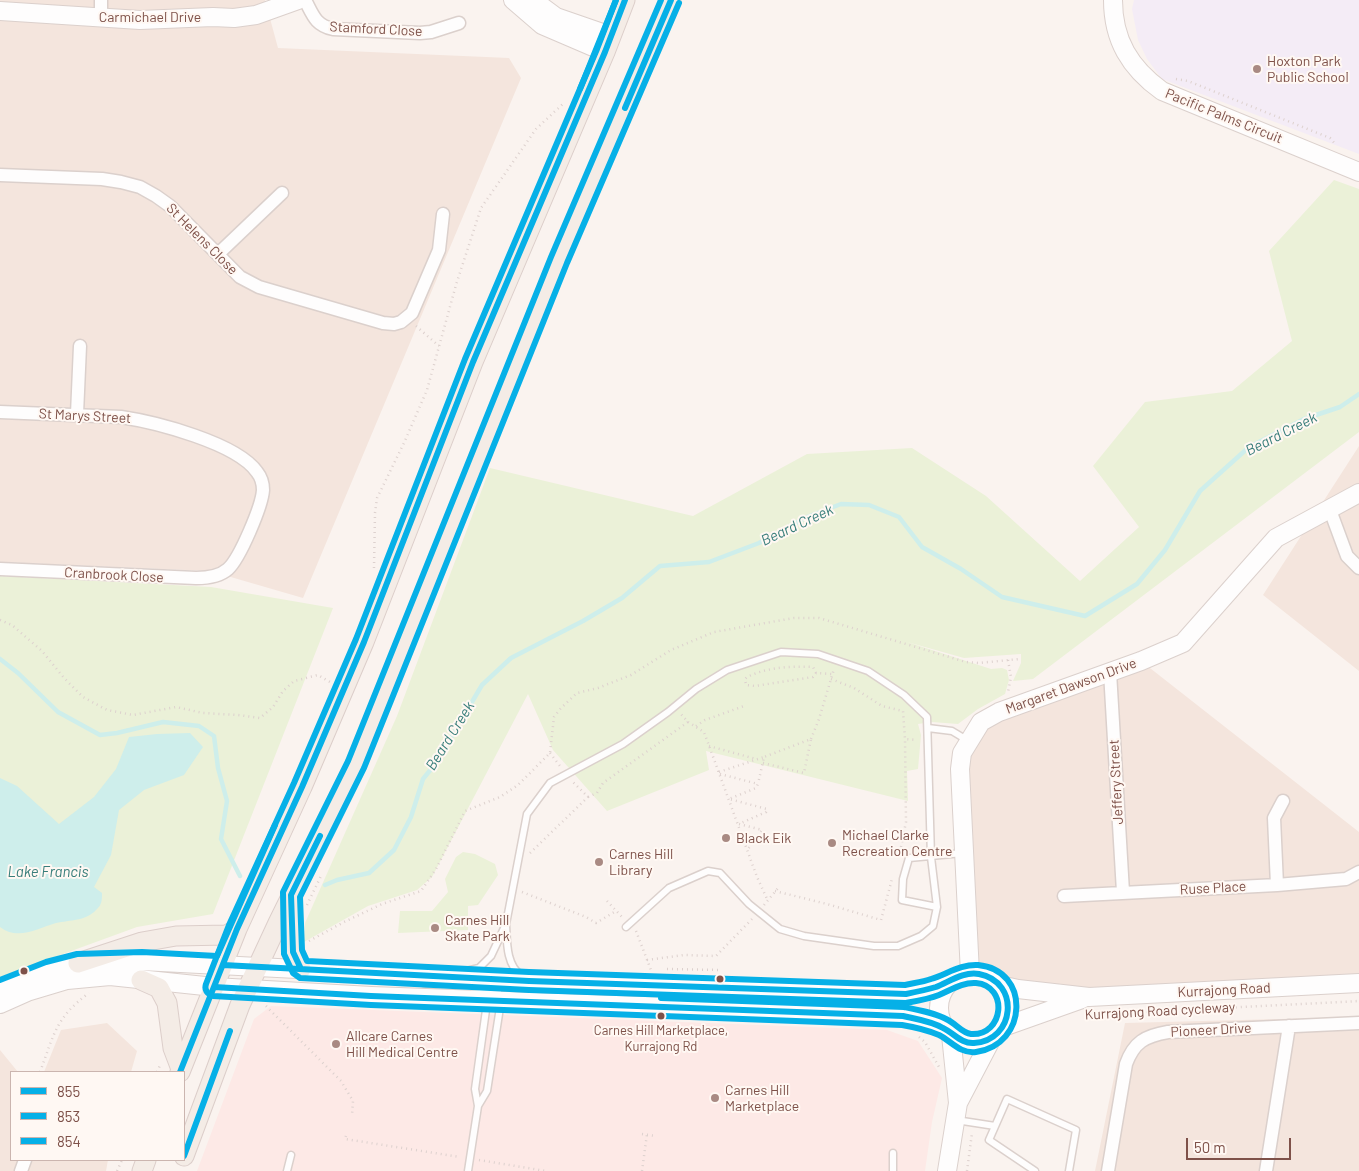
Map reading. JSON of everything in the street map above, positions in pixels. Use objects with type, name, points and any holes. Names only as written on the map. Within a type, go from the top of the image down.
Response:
[{"type":"main road","points":[[181,1070],[238,929],[302,788],[364,642],[473,362],[625,0]]},
{"type":"main road","points":[[185,1153],[247,989],[356,764],[558,260],[671,0]]},
{"type":"main road","points":[[291,895],[293,952],[301,969]]},
{"type":"main road","points":[[78,962],[142,942],[176,936],[226,935],[238,929]]},
{"type":"main road","points":[[142,980],[159,988],[167,1003],[173,1048],[181,1070]]},
{"type":"street","name":"Carmichael Drive","points":[[0,11],[101,9],[140,20],[234,18],[256,14],[298,0]]},
{"type":"street","name":"Stamford Close","points":[[305,0],[318,22],[333,29],[420,33],[431,32],[459,23]]},
{"type":"street","points":[[513,0],[542,25],[608,44]]},
{"type":"street","points":[[533,0],[556,17],[608,44]]},
{"type":"street","name":"Pacific Palms Circuit","points":[[1113,0],[1113,14],[1121,44],[1136,69],[1145,79],[1162,92],[1359,172]]},
{"type":"street","name":"St Helens Close","points":[[0,175],[102,179],[140,187],[170,206],[240,276],[259,287],[384,323],[394,324],[407,318]]},
{"type":"street","points":[[218,254],[282,193]]},
{"type":"street","points":[[407,318],[416,306],[439,250],[443,214]]},
{"type":"street","points":[[77,414],[80,346]]},
{"type":"street","name":"St Marys Street","points":[[0,412],[77,414],[141,420],[176,429],[216,445],[249,463],[257,472],[263,487],[262,496],[240,552],[235,562],[226,571]]},
{"type":"street","name":"Margaret Dawson Drive","points":[[963,976],[964,853],[960,769],[962,753],[981,722],[999,712],[1110,672],[1183,643],[1276,538],[1359,493]]},
{"type":"street","points":[[1330,510],[1347,556],[1359,568]]},
{"type":"street","name":"Cranbrook Close","points":[[0,569],[196,578],[216,576],[226,571]]},
{"type":"street","name":"Jeffery Street","points":[[1110,672],[1123,892]]},
{"type":"street","points":[[1277,885],[1274,818],[1283,801]]},
{"type":"street","name":"Ruse Place","points":[[1064,896],[1277,885],[1346,879],[1359,872]]},
{"type":"street","points":[[0,989],[40,973],[78,962],[142,961],[529,981],[906,994],[934,987],[963,976],[980,974],[989,977],[1000,985],[1018,989],[1089,997]]},
{"type":"street","points":[[0,1004],[27,992],[67,980],[110,976],[247,989],[501,1001],[888,1015],[916,1019],[971,1043],[982,1042],[997,1033],[1089,997]]},
{"type":"street","points":[[947,1171],[956,1111],[949,1032],[941,1021],[939,1002],[942,993],[948,985],[963,976]]},
{"type":"street","name":"Kurrajong Road","points":[[1089,997],[1359,983]]},
{"type":"street","points":[[956,1111],[1009,1010],[1008,1001],[1000,985]]},
{"type":"street","name":"Pioneer Drive","points":[[1108,1171],[1126,1064],[1131,1051],[1139,1042],[1153,1035],[1168,1032],[1359,1023]]},
{"type":"street","points":[[1266,1171],[1289,1026]]},
{"type":"lane","points":[[529,981],[516,972],[509,956],[506,924],[512,886],[528,814],[550,783],[623,744],[668,712],[696,689],[727,670],[782,652],[818,654],[868,671],[904,695],[927,717],[931,857],[937,907],[933,926],[921,936],[898,946],[874,946],[804,936],[780,929],[758,912],[720,873],[708,871],[669,888],[626,927]]},
{"type":"lane","points":[[928,728],[952,731],[969,741]]},
{"type":"lane","points":[[937,907],[902,900],[903,879],[909,858],[964,853]]},
{"type":"lane","points":[[423,975],[460,972],[479,968],[491,956],[506,924]]},
{"type":"lane","points":[[360,972],[439,986],[489,989],[498,992],[501,1001],[488,1091],[478,1106]]},
{"type":"lane","points":[[468,1171],[478,1106],[474,1089],[486,1010],[483,1000]]},
{"type":"lane","points":[[1035,1171],[989,1140],[1007,1099],[1076,1130],[1069,1171]]},
{"type":"lane","points":[[956,1111],[995,1126]]},
{"type":"lane","points":[[893,1154],[893,1171]]},
{"type":"lane","points":[[287,1171],[291,1155]]},
{"type":"path","points":[[1169,77],[1188,81],[1321,134],[1330,138],[1337,146]]},
{"type":"path","points":[[372,575],[374,569],[377,498],[404,443],[426,390],[480,208],[536,128],[568,100]]},
{"type":"path","points":[[407,318],[440,346]]},
{"type":"path","points":[[0,620],[12,625],[42,651],[64,678],[83,697],[107,710],[133,715],[176,707],[203,713],[260,718],[294,681],[318,675],[330,682],[326,691]]},
{"type":"path","points":[[763,763],[804,773],[812,738],[836,660]]},
{"type":"path","points":[[816,673],[813,667],[786,666],[753,674],[747,677],[745,682],[746,686],[755,686],[813,677],[816,673],[832,674]]},
{"type":"path","points":[[831,679],[854,688],[882,706],[903,711],[906,822],[898,859]]},
{"type":"path","points":[[685,706],[679,712],[688,722],[704,732],[768,900]]},
{"type":"path","points":[[696,726],[705,720],[744,706]]},
{"type":"path","points":[[527,856],[588,797],[597,793],[603,783],[688,722]]},
{"type":"path","points":[[720,773],[812,738]]},
{"type":"path","points":[[905,740],[929,741]]},
{"type":"path","points":[[709,746],[757,760]]},
{"type":"path","points":[[550,753],[566,775],[588,797]]},
{"type":"path","points":[[729,799],[756,788],[764,757]]},
{"type":"path","points":[[720,773],[758,784]]},
{"type":"path","points":[[729,799],[767,809],[766,812],[739,824]]},
{"type":"path","points":[[739,824],[762,830],[748,849]]},
{"type":"path","points":[[775,891],[881,920],[893,876]]},
{"type":"path","points":[[523,893],[524,884]]},
{"type":"path","points":[[512,886],[523,893],[596,922],[616,911]]},
{"type":"path","points":[[647,960],[684,955],[716,956],[779,887]]},
{"type":"path","points":[[641,943],[651,972]]},
{"type":"path","points":[[40,1071],[56,1026],[63,1015],[75,1003],[92,992]]},
{"type":"path","name":"Kurrajong Road cycleway","points":[[1080,1015],[1359,1001]]},
{"type":"path","points":[[263,1004],[337,1076],[353,1101],[352,1114]]},
{"type":"path","points":[[917,1036],[925,1042],[938,1067],[943,1069]]},
{"type":"path","points":[[642,1134],[656,1136]]},
{"type":"path","points":[[642,1171],[647,1134]]},
{"type":"path","points":[[346,1136],[345,1139],[462,1158]]},
{"type":"path","points":[[479,1160],[546,1171]]},
{"type":"shaded area","points":[[0,0],[265,0],[278,48],[509,58],[521,78],[303,598],[210,571],[0,562]]},
{"type":"shaded area","name":"Hoxton Park Public School","points":[[1134,0],[1359,0],[1359,154],[1162,79],[1147,59],[1138,40],[1132,9]]},
{"type":"shaded area","points":[[1359,446],[1359,671],[1263,595]]},
{"type":"shaded area","points":[[1141,661],[1359,832],[1359,983],[1089,997],[997,982],[980,974],[970,974],[960,769],[981,722]]},
{"type":"shaded area","points":[[271,1006],[887,1030],[918,1041],[942,1078],[932,1122],[925,1171],[197,1171],[254,1019]]},
{"type":"shaded area","points":[[1359,1017],[1359,1171],[1095,1171],[1125,1023]]},
{"type":"shaded area","points":[[107,1023],[137,1051],[131,1071],[44,1071],[61,1030]]},
{"type":"shaded area","points":[[0,1050],[17,1071],[10,1071],[10,1161],[108,1161],[106,1171],[0,1171]]},
{"type":"green space","points":[[1334,180],[1359,189],[1359,432],[1033,679],[1013,681],[1021,663],[1021,654],[964,658],[907,642],[991,669],[1002,668],[1007,670],[1009,680],[1005,694],[978,709],[958,724],[932,722],[918,724],[921,735],[918,769],[907,771],[908,801],[706,751],[709,770],[607,811],[553,750],[528,694],[432,877],[417,890],[368,906],[304,942],[305,923],[397,716],[490,468],[693,516],[807,454],[912,448],[986,496],[1080,581],[1139,527],[1093,466],[1145,402],[1232,391],[1292,341],[1269,251]]},
{"type":"green space","points":[[0,576],[211,587],[333,608],[213,914],[137,927],[0,977]]},
{"type":"green space","points":[[463,852],[475,854],[495,864],[498,875],[478,905],[468,906],[468,930],[398,933],[400,911],[432,911],[448,892],[445,879],[456,857]]},
{"type":"water","name":"Lake Francis","points":[[190,733],[203,747],[184,775],[144,790],[119,810],[111,855],[94,887],[102,893],[98,908],[92,914],[83,918],[56,923],[28,932],[14,933],[0,927],[0,778],[17,786],[59,824],[94,797],[116,769],[129,737]]},
{"type":"waterway","name":"Beard Creek","points":[[325,885],[337,880],[369,873],[394,850],[411,817],[423,779],[436,763],[482,685],[511,658],[583,621],[622,598],[660,566],[709,562],[759,543],[807,517],[841,504],[869,505],[899,517],[922,547],[961,569],[1002,597],[1085,616],[1137,584],[1165,550],[1200,491],[1249,447],[1304,419],[1340,407],[1359,394]]},
{"type":"waterway","name":"Beard Creek","points":[[0,659],[18,673],[58,712],[100,735],[163,722],[199,726],[214,736],[218,768],[227,801],[221,839],[240,876]]},
{"type":"transit line","name":"853","points":[[616,0],[465,359],[356,639],[294,783],[229,925],[205,986],[206,990],[213,996],[371,1005],[902,1025],[934,1033],[960,1049],[976,1052],[993,1046],[1006,1036],[1013,1023],[1016,1008],[1014,993],[1007,980],[995,970],[978,965],[966,966],[928,980],[905,985],[529,972],[307,961],[302,950],[300,897],[364,768],[567,263],[679,3]]},
{"type":"transit line","name":"854","points":[[580,89],[616,0]]},
{"type":"transit line","name":"855","points":[[180,1071],[237,929],[302,787],[364,642],[473,362],[605,52],[625,0]]},
{"type":"transit line","name":"854","points":[[661,0],[551,257],[348,761],[283,892],[284,954],[293,973],[300,978],[529,990],[906,1003],[923,1000],[962,985],[976,983],[987,986],[994,993],[998,1001],[998,1010],[996,1020],[990,1027],[982,1033],[971,1034],[938,1015],[904,1007],[661,998]]},
{"type":"transit line","name":"855","points":[[625,108],[671,0]]},
{"type":"transit line","name":"854","points":[[0,980],[46,962],[77,954],[142,952],[217,956],[275,825]]},
{"type":"transit line","name":"855","points":[[301,969],[293,952],[291,895],[320,836]]},
{"type":"transit line","name":"855","points":[[214,987],[371,996],[903,1016],[934,1024],[969,1043],[988,1040],[998,1032],[1005,1022],[1008,1011],[1007,999],[1002,988],[993,979],[973,973],[962,975],[936,987],[906,994],[529,981],[223,965]]},
{"type":"transit line","name":"855","points":[[185,1153],[230,1031]]},
{"type":"place","name":"Hoxton Park Public School","points":[[1257,69]]},
{"type":"place","name":"Black Eik","points":[[726,838]]},
{"type":"place","name":"Michael Clarke Recreation Centre","points":[[832,843]]},
{"type":"place","name":"Carnes Hill Library","points":[[599,862]]},
{"type":"place","name":"Carnes Hill Skate Park","points":[[435,928]]},
{"type":"place","name":"Carnes Hill Marketplace, Kurrajong Rd","points":[[661,1016]]},
{"type":"place","name":"Allcare Carnes Hill Medical Centre","points":[[336,1044]]},
{"type":"place","name":"Carnes Hill Marketplace","points":[[715,1098]]}]
